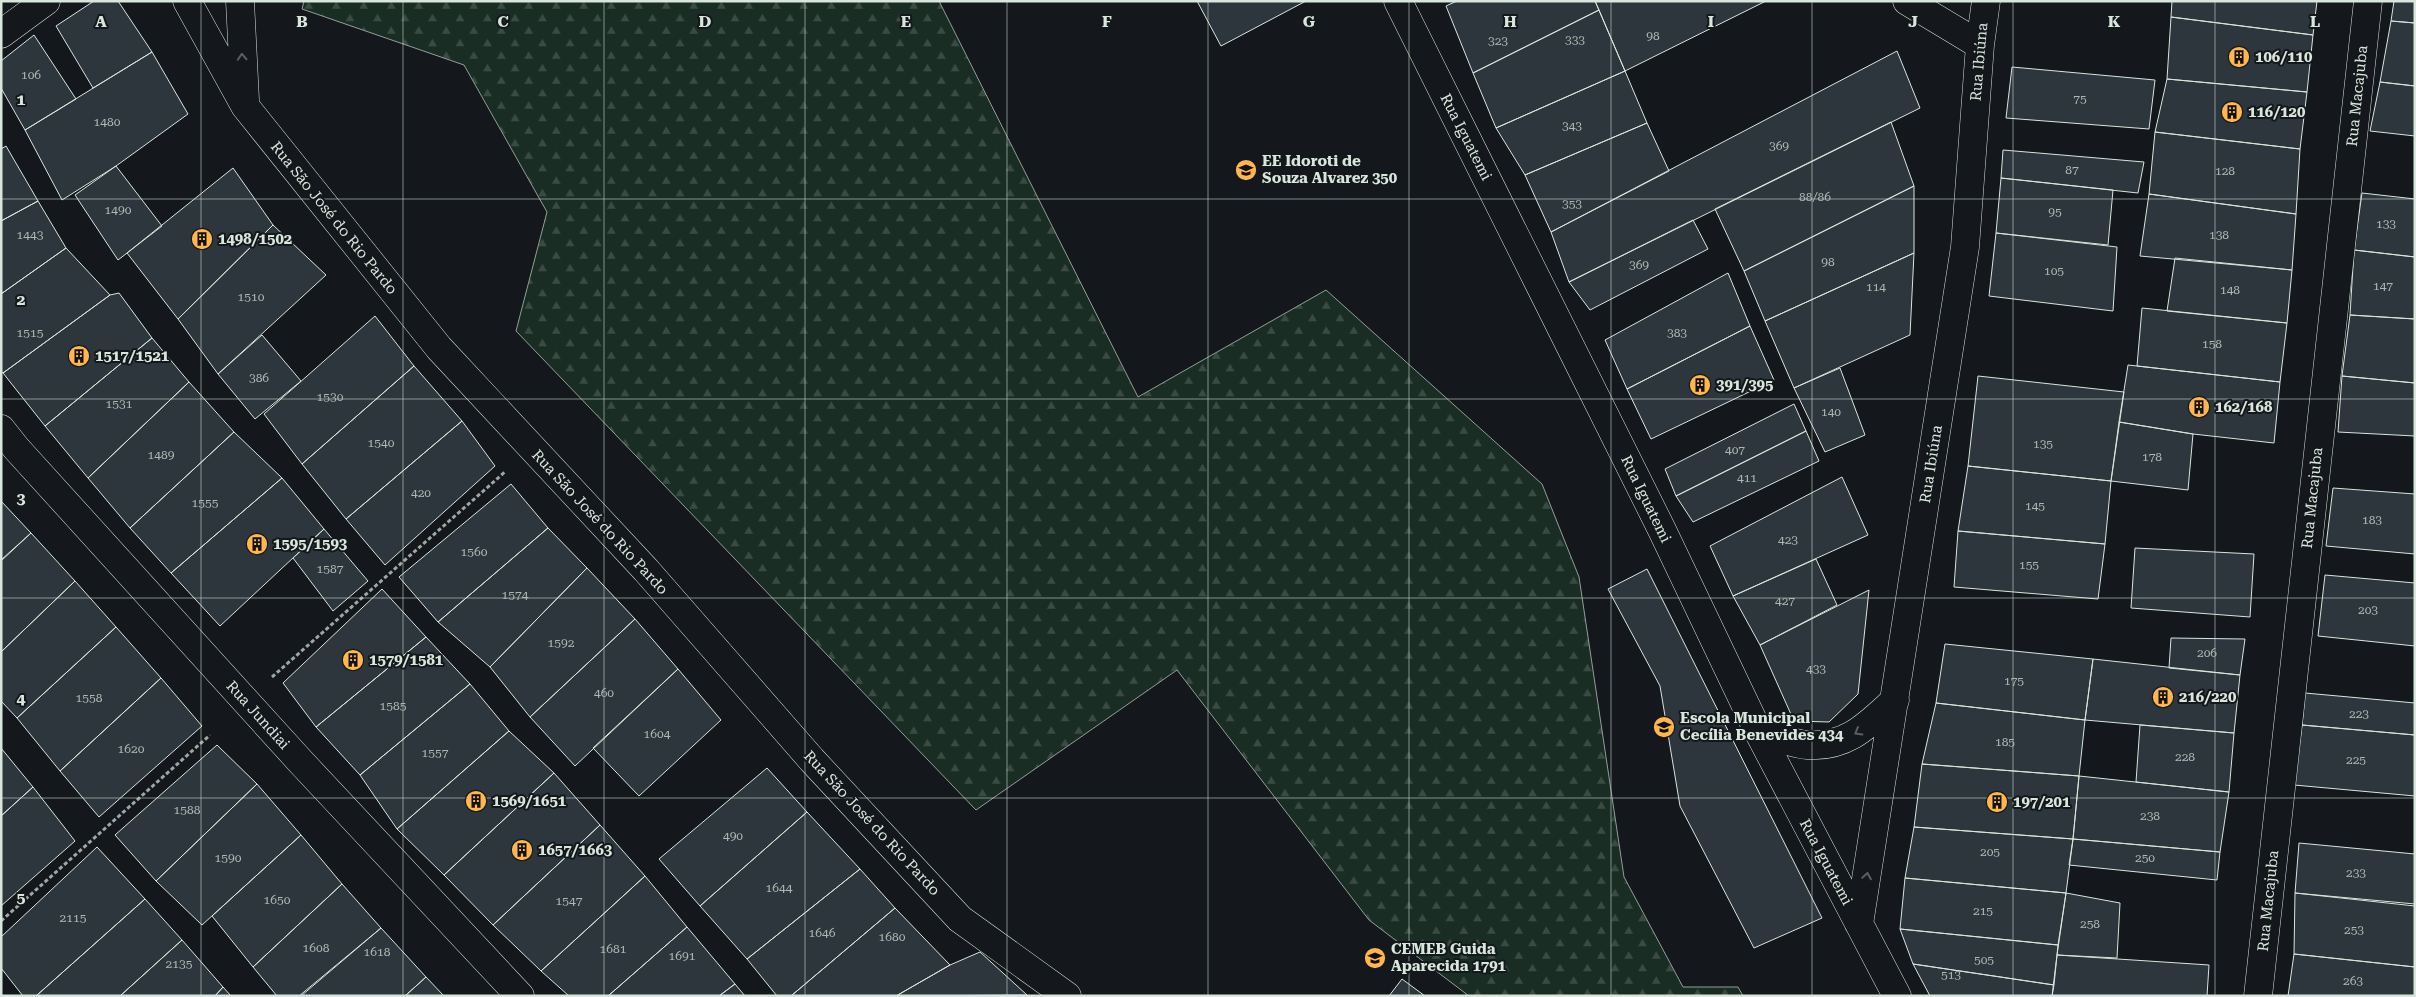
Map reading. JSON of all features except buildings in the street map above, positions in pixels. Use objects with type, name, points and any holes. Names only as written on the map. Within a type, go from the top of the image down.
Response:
[{"type":"street","points":[[1,34],[46,1]]},
{"type":"street","name":"Rua São José do Rio Pardo","points":[[187,1],[245,106],[439,348],[646,570],[812,760],[960,919],[1067,996]]},
{"type":"street","points":[[240,1],[245,106]]},
{"type":"street","name":"Rua Iguatemi","points":[[1398,1],[1662,530],[1758,731],[1897,996]]},
{"type":"street","points":[[1907,1],[1980,45]]},
{"type":"street","name":"Rua Ibiúna","points":[[1859,924],[1965,247],[1980,45],[1986,1]]},
{"type":"street","name":"Rua Macajuba","points":[[2258,996],[2368,1]]},
{"type":"street","name":"Rua Jundiai","points":[[1,429],[300,761],[520,996]]},
{"type":"street","points":[[1758,731],[1807,745],[1838,741],[1861,732],[1895,700]]},
{"type":"path","points":[[272,676],[507,470]]},
{"type":"path","points":[[1,921],[210,735]]},
{"type":"green space","points":[[304,1],[939,1],[1138,397],[1326,290],[1542,484],[1579,577],[1624,877],[1683,987],[1738,987],[1743,996],[1469,996],[1369,920],[1177,670],[976,810],[516,331],[547,212],[464,65],[302,9]]},
{"type":"place","name":"106/110","points":[[2239,57]]},
{"type":"place","name":"116/120","points":[[2232,112]]},
{"type":"place","name":"EE Idoroti de Souza Alvarez 350","points":[[1246,170]]},
{"type":"place","name":"1498/1502","points":[[202,239]]},
{"type":"place","name":"1517/1521","points":[[79,356]]},
{"type":"place","name":"391/395","points":[[1700,385]]},
{"type":"place","name":"162/168","points":[[2199,407]]},
{"type":"place","name":"1595/1593","points":[[257,544]]},
{"type":"place","name":"1579/1581","points":[[353,660]]},
{"type":"place","name":"216/220","points":[[2163,697]]},
{"type":"place","name":"Escola Municipal Cecília Benevides 434","points":[[1664,727]]},
{"type":"place","name":"1569/1651","points":[[476,801]]},
{"type":"place","name":"197/201","points":[[1997,802]]},
{"type":"place","name":"1657/1663","points":[[522,850]]},
{"type":"place","name":"CEMEB Guida Aparecida 1791","points":[[1375,958]]}]
